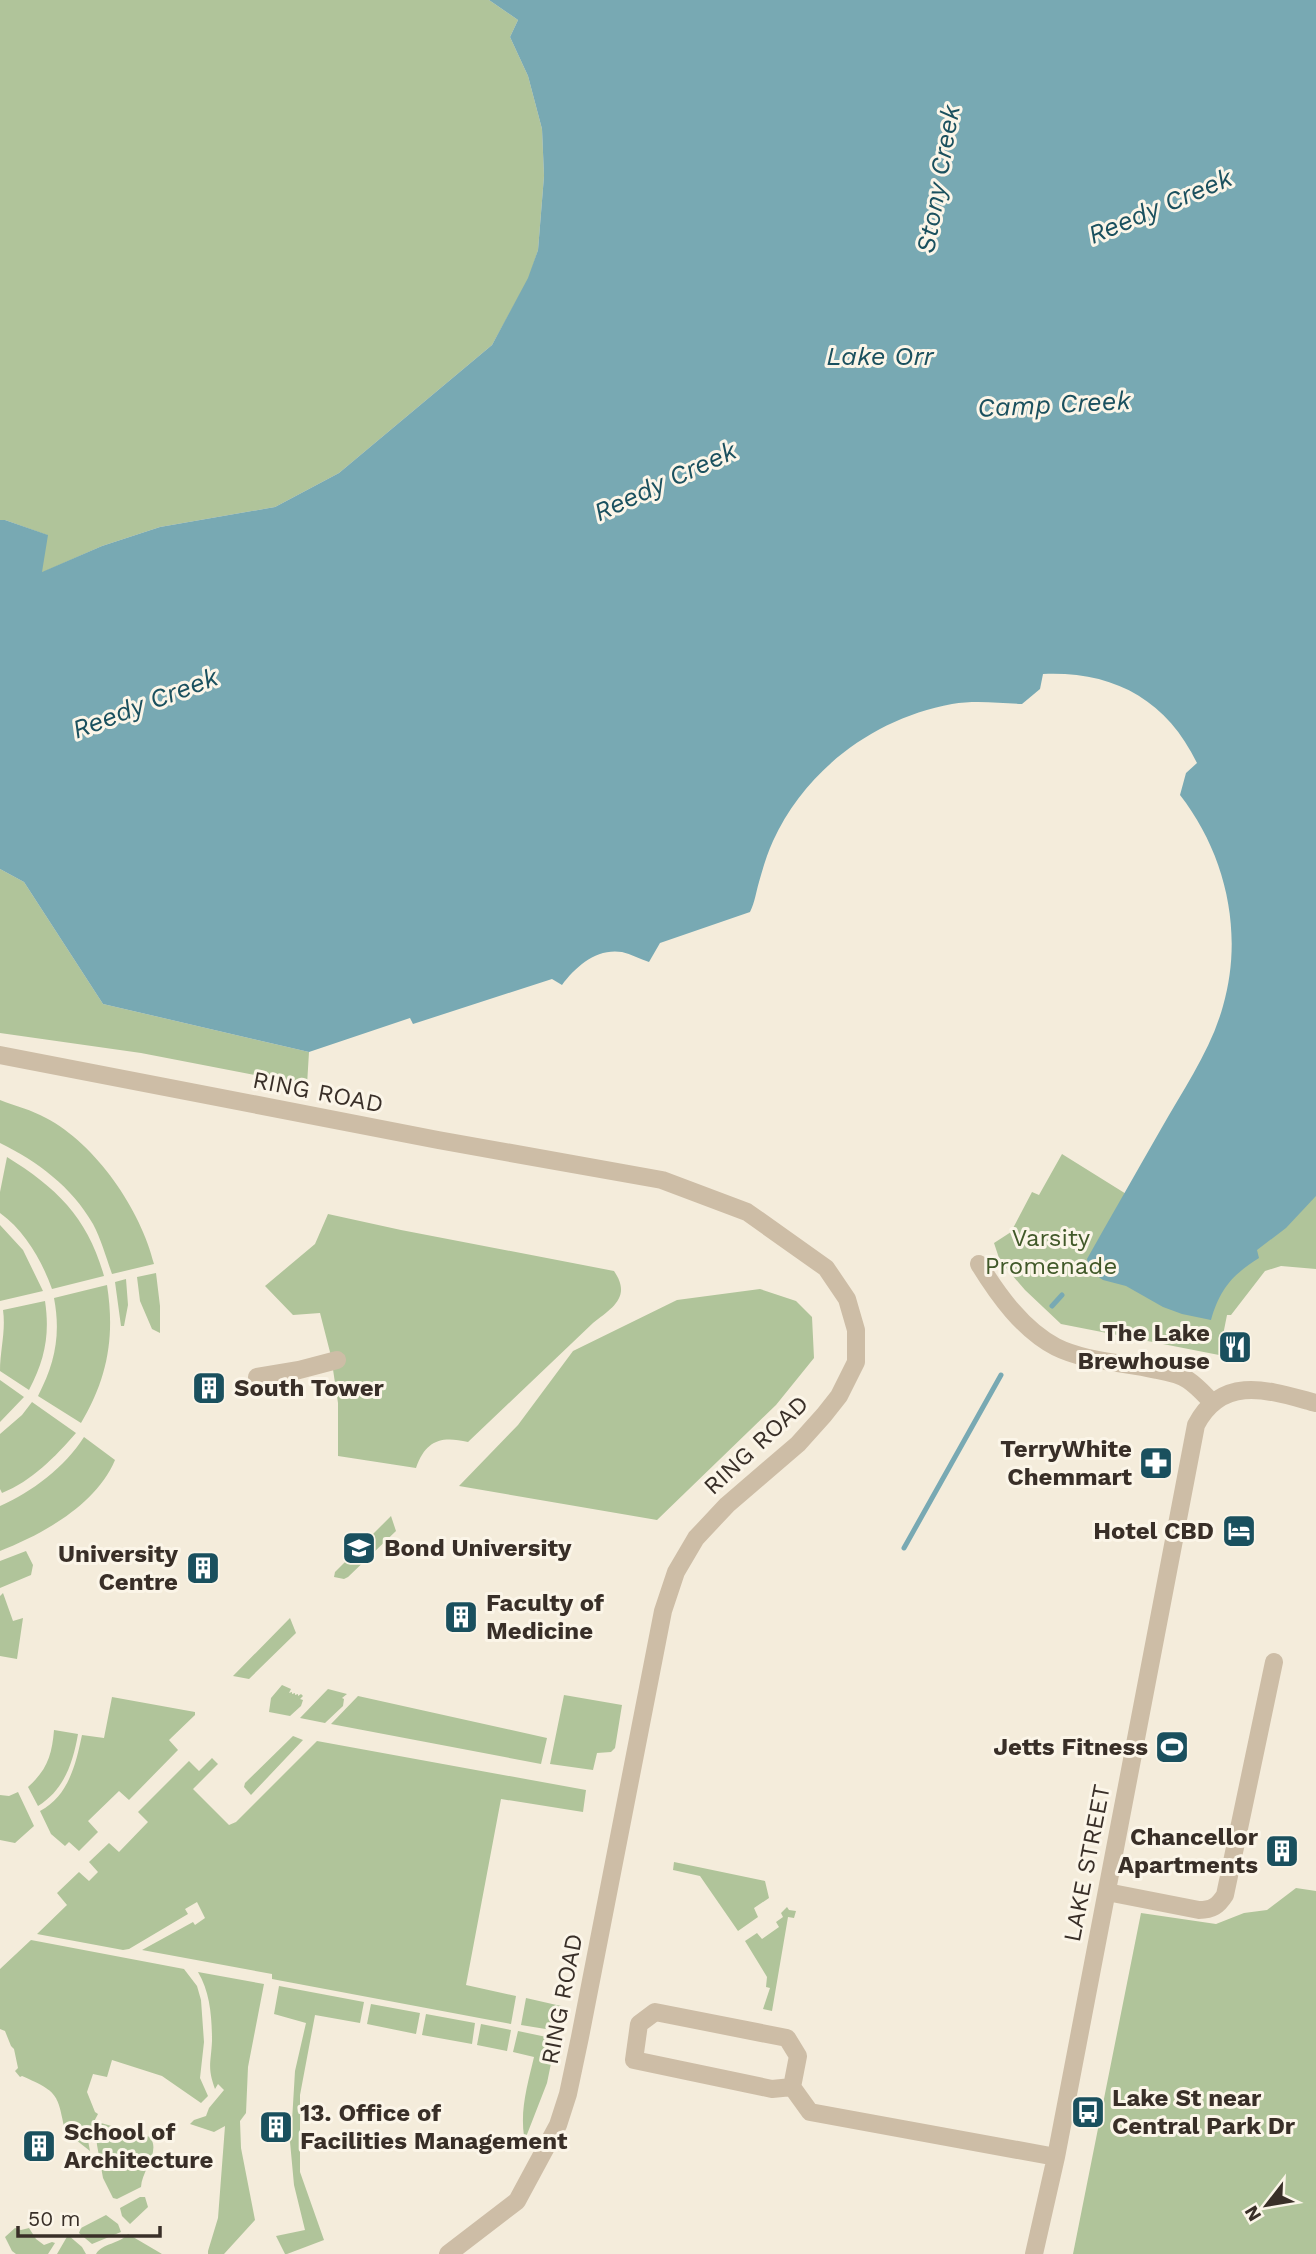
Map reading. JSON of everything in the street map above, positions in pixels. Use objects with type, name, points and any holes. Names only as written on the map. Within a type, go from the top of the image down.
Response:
[{"type":"street","name":"RING ROAD","points":[[0,1055],[438,1140],[662,1180],[747,1212],[826,1268],[847,1299],[856,1329],[856,1362],[839,1396],[798,1444],[710,1521],[696,1538],[676,1572],[660,1624],[580,2037],[568,2094],[558,2125],[517,2201],[448,2254]]},
{"type":"street","points":[[979,1264],[995,1290],[1026,1324],[1056,1346],[1079,1355],[1178,1375],[1196,1386],[1212,1402],[1226,1395],[1250,1390],[1271,1391],[1316,1403]]},
{"type":"street","points":[[257,1377],[337,1360]]},
{"type":"street","name":"LAKE STREET","points":[[1034,2254],[1056,2157],[1196,1425],[1212,1402]]},
{"type":"street","points":[[1107,1892],[1199,1910],[1210,1910],[1220,1903],[1225,1895],[1274,1662]]},
{"type":"street","points":[[792,2087],[772,2089],[635,2060],[639,2025],[655,2012],[787,2038],[798,2056],[792,2087],[810,2112],[1056,2157]]},
{"type":"green space","points":[[0,0],[489,0],[518,20],[510,37],[528,76],[542,129],[544,176],[538,250],[529,278],[492,345],[339,473],[275,507],[160,527],[102,546],[41,573],[47,535],[0,520]]},
{"type":"green space","points":[[0,869],[24,882],[103,1004],[309,1052],[307,1085],[141,1053],[0,1033]]},
{"type":"green space","points":[[0,1100],[46,1118],[82,1144],[99,1161],[114,1180],[139,1222],[154,1264],[112,1274],[96,1230],[75,1198],[40,1167],[0,1143]]},
{"type":"green space","name":"Varsity Promenade","points":[[1062,1154],[1131,1197],[1316,1182],[1316,1269],[1281,1266],[1265,1271],[1231,1315],[1227,1315],[1219,1355],[1061,1324],[1025,1290],[1000,1261],[994,1243],[1011,1232],[1032,1192],[1039,1195]]},
{"type":"green space","points":[[7,1157],[41,1181],[68,1206],[89,1237],[104,1276],[52,1289],[32,1247],[0,1213],[0,1192]]},
{"type":"green space","points":[[328,1214],[614,1271],[621,1288],[620,1295],[613,1307],[468,1442],[436,1442],[425,1451],[416,1468],[338,1456],[338,1403],[331,1356],[320,1313],[293,1315],[265,1286],[315,1244]]},
{"type":"green space","points":[[0,1225],[23,1250],[43,1291],[0,1301]]},
{"type":"green space","points":[[156,1273],[160,1333],[152,1329],[140,1301],[137,1277]]},
{"type":"green space","points":[[126,1279],[128,1305],[124,1326],[121,1326],[115,1282]]},
{"type":"green space","points":[[107,1285],[110,1322],[107,1356],[98,1390],[81,1423],[38,1396],[49,1372],[55,1348],[57,1324],[54,1298]]},
{"type":"green space","points":[[760,1289],[796,1301],[812,1317],[814,1358],[776,1405],[657,1520],[459,1486],[518,1425],[573,1351],[677,1300]]},
{"type":"green space","points":[[45,1301],[45,1347],[29,1390],[0,1371],[3,1310]]},
{"type":"green space","points":[[0,1380],[24,1397],[0,1422]]},
{"type":"green space","points":[[32,1402],[76,1433],[33,1475],[2,1493],[0,1434],[22,1415]]},
{"type":"green space","points":[[84,1437],[115,1460],[95,1491],[50,1527],[0,1551],[0,1506],[47,1478]]},
{"type":"green space","points":[[391,1516],[396,1531],[348,1577],[334,1577],[335,1572]]},
{"type":"green space","points":[[26,1551],[33,1565],[31,1575],[0,1588],[0,1561]]},
{"type":"green space","points":[[3,1593],[13,1621],[23,1618],[17,1659],[0,1656],[0,1596]]},
{"type":"green space","points":[[290,1618],[296,1633],[249,1679],[233,1676]]},
{"type":"green space","points":[[282,1685],[291,1689],[289,1693],[303,1696],[300,1699],[303,1700],[301,1706],[290,1716],[269,1712],[271,1698]]},
{"type":"green space","points":[[328,1689],[347,1694],[342,1698],[343,1706],[325,1723],[300,1718]]},
{"type":"green space","points":[[564,1695],[622,1705],[615,1748],[611,1752],[597,1753],[593,1770],[550,1764]]},
{"type":"green space","points":[[358,1696],[547,1738],[541,1764],[331,1724]]},
{"type":"green space","points":[[112,1697],[195,1712],[195,1715],[169,1740],[178,1750],[129,1800],[119,1791],[88,1821],[98,1832],[79,1851],[69,1842],[65,1846],[51,1834],[40,1811],[58,1797],[70,1778],[82,1735],[104,1738]]},
{"type":"green space","points":[[54,1730],[78,1734],[76,1745],[61,1784],[38,1806],[28,1787],[47,1762]]},
{"type":"green space","points":[[293,1736],[303,1740],[251,1795],[244,1787],[245,1783]]},
{"type":"green space","points":[[317,1741],[586,1790],[583,1812],[501,1799],[466,1985],[516,1996],[511,2024],[272,1979],[272,1974],[142,1950],[205,1918],[197,1902],[185,1909],[188,1914],[129,1949],[37,1934],[67,1905],[57,1893],[79,1872],[89,1881],[98,1872],[89,1862],[109,1843],[119,1852],[148,1822],[138,1812],[189,1761],[199,1771],[212,1758],[218,1764],[193,1789],[229,1825],[236,1822]]},
{"type":"green space","points":[[18,1792],[34,1826],[15,1843],[0,1840],[0,1795],[9,1796]]},
{"type":"green space","points":[[674,1862],[765,1881],[769,1898],[754,1908],[758,1917],[738,1931],[700,1876],[673,1870]]},
{"type":"green space","points":[[1296,1888],[1316,1891],[1316,2254],[1073,2254],[1141,1913],[1216,1924],[1244,1913],[1267,1910]]},
{"type":"green space","points":[[787,1907],[796,1911],[794,1918],[788,1917],[772,2011],[763,2009],[770,1988],[766,1987],[767,1977],[745,1941],[757,1933],[762,1939],[779,1927],[776,1922],[783,1917],[781,1913]]},
{"type":"green space","points":[[31,1940],[184,1969],[197,1986],[201,2000],[204,2042],[200,2078],[208,2096],[201,2103],[162,2076],[112,2060],[107,2077],[93,2074],[87,2092],[98,2114],[87,2135],[90,2151],[66,2135],[55,2097],[44,2087],[20,2077],[15,2071],[18,2068],[14,2049],[5,2031],[0,2029],[0,1969]]},
{"type":"green space","points":[[198,1972],[264,1984],[248,2067],[246,2113],[240,2121],[241,2148],[255,2220],[224,2254],[208,2254],[208,2251],[218,2218],[225,2126],[214,2132],[190,2124],[206,2116],[224,2090],[218,2084],[215,2089],[211,2075],[211,2014],[208,1996]]},
{"type":"green space","points":[[279,1986],[364,2002],[360,2023],[315,2015],[300,2095],[300,2172],[324,2240],[287,2254],[276,2236],[305,2230],[294,2185],[289,2131],[282,2131],[281,2121],[292,2121],[295,2071],[306,2023],[274,2014]]},
{"type":"green space","points":[[526,1998],[561,2006],[558,2031],[521,2025]]},
{"type":"green space","points":[[371,2004],[420,2013],[416,2034],[367,2024]]},
{"type":"green space","points":[[426,2014],[475,2023],[472,2044],[422,2035]]},
{"type":"green space","points":[[481,2024],[511,2030],[507,2051],[477,2045]]},
{"type":"green space","points":[[518,2031],[556,2039],[547,2083],[526,2137],[523,2126],[524,2106],[534,2057],[513,2052]]},
{"type":"green space","points":[[101,2123],[150,2137],[153,2143],[152,2155],[141,2187],[117,2199],[113,2198],[103,2178],[96,2134]]},
{"type":"green space","points":[[145,2197],[148,2207],[130,2224],[122,2216],[120,2208]]},
{"type":"green space","points":[[106,2215],[118,2224],[121,2232],[92,2244],[79,2233],[81,2228]]},
{"type":"green space","points":[[15,2228],[29,2228],[44,2245],[55,2243],[48,2254],[16,2254],[5,2237]]},
{"type":"green space","points":[[128,2234],[162,2254],[96,2254]]},
{"type":"green space","points":[[68,2235],[82,2247],[86,2254],[57,2254]]},
{"type":"water","name":"Lake Orr","points":[[489,0],[1316,0],[1316,1196],[1286,1228],[1257,1250],[1259,1258],[1228,1284],[1218,1300],[1211,1320],[1163,1307],[1126,1286],[1103,1280],[1090,1271],[1087,1259],[1211,1038],[1223,1006],[1232,951],[1227,895],[1219,868],[1196,818],[1180,795],[1186,773],[1197,763],[1170,722],[1135,693],[1114,684],[1068,674],[1043,674],[1040,689],[1022,704],[952,704],[896,721],[870,735],[824,770],[804,791],[787,815],[769,851],[750,912],[660,943],[649,962],[622,952],[604,953],[581,965],[562,985],[552,979],[413,1024],[410,1018],[309,1052],[103,1004],[24,882],[0,869],[0,520],[48,535],[42,572],[102,546],[160,527],[275,507],[339,473],[492,345],[528,278],[538,250],[544,176],[542,129],[528,76],[510,37],[518,20]]},
{"type":"waterway","points":[[1052,1306],[1062,1295]]},
{"type":"waterway","points":[[904,1548],[1001,1375]]},
{"type":"place","name":"The Lake Brewhouse","points":[[1235,1347]]},
{"type":"place","name":"South Tower","points":[[209,1388]]},
{"type":"place","name":"TerryWhite Chemmart","points":[[1156,1463]]},
{"type":"place","name":"Hotel CBD","points":[[1239,1531]]},
{"type":"place","name":"Bond University","points":[[359,1548]]},
{"type":"place","name":"University Centre","points":[[203,1568]]},
{"type":"place","name":"Faculty of Medicine","points":[[461,1617]]},
{"type":"place","name":"Jetts Fitness","points":[[1172,1747]]},
{"type":"place","name":"Chancellor Apartments","points":[[1282,1851]]},
{"type":"place","name":"Lake St near Central Park Dr","points":[[1088,2112]]},
{"type":"place","name":"13. Office of Facilities Management","points":[[276,2127]]},
{"type":"place","name":"School of Architecture","points":[[39,2146]]},
{"type":"water label","name":"Stony Creek","points":[[938,179]]},
{"type":"water label","name":"Reedy Creek","points":[[1160,206]]},
{"type":"water label","name":"Camp Creek","points":[[1054,404]]},
{"type":"water label","name":"Reedy Creek","points":[[665,481]]},
{"type":"water label","name":"Reedy Creek","points":[[145,703]]}]
